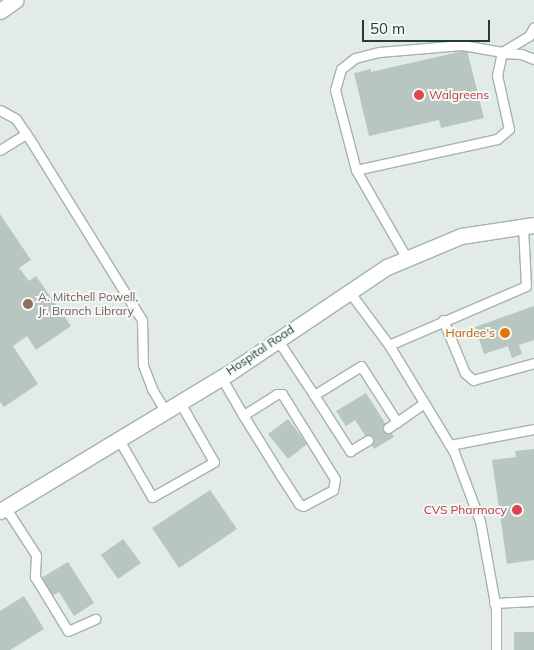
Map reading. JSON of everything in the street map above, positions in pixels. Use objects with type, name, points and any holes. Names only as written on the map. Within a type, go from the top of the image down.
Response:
[{"type":"street","points":[[0,11],[16,0]]},
{"type":"street","name":"Hospital Road","points":[[3,509],[164,409],[221,377],[348,290],[406,257],[461,236],[528,225]]},
{"type":"lane","points":[[356,170],[497,139],[509,129],[497,75],[502,52],[529,36],[534,27]]},
{"type":"lane","points":[[406,257],[356,170],[334,90],[341,69],[354,58],[379,52],[462,45],[521,54],[534,59]]},
{"type":"lane","points":[[0,110],[16,120],[26,134],[142,320],[144,365],[152,389],[164,409]]},
{"type":"lane","points":[[0,150],[26,134]]},
{"type":"lane","points":[[388,345],[443,320],[530,288],[528,225]]},
{"type":"lane","points":[[348,290],[388,345],[450,445],[480,521],[494,603],[496,650]]},
{"type":"lane","points":[[443,320],[465,373],[473,380],[534,363]]},
{"type":"lane","points":[[278,339],[350,451],[368,440]]},
{"type":"lane","points":[[314,395],[361,366],[397,422]]},
{"type":"lane","points":[[221,377],[243,414],[299,504],[303,506],[333,490],[335,479],[282,394],[277,394],[243,414]]},
{"type":"lane","points":[[118,438],[152,497],[214,462],[179,401]]},
{"type":"lane","points":[[388,428],[424,403]]},
{"type":"lane","points":[[450,445],[534,429]]},
{"type":"lane","points":[[3,509],[36,555],[35,577],[68,632],[95,619]]},
{"type":"lane","points":[[494,603],[534,601]]},
{"type":"building","name":"Walgreens","points":[[467,50],[484,118],[441,128],[439,120],[369,136],[354,73],[371,69],[371,72]]},
{"type":"building","name":"A. Mitchell Powell, Jr. Branch Library","points":[[0,214],[31,260],[19,268],[29,281],[36,276],[71,326],[36,350],[27,336],[13,346],[38,384],[4,407],[0,402]]},
{"type":"building","name":"Hardee's","points":[[534,306],[534,340],[519,345],[522,354],[512,358],[508,346],[484,354],[475,327]]},
{"type":"building","points":[[366,393],[394,437],[374,449],[355,420],[346,426],[336,411]]},
{"type":"building","points":[[288,419],[307,444],[288,459],[268,434]]},
{"type":"building","name":"CVS Pharmacy","points":[[534,449],[534,560],[507,564],[492,460],[516,457],[515,451]]},
{"type":"building","points":[[210,490],[237,529],[179,568],[152,528]]},
{"type":"building","points":[[123,539],[141,563],[118,579],[101,555]]},
{"type":"building","points":[[68,562],[94,603],[74,616],[59,592],[52,596],[41,578]]},
{"type":"building","points":[[24,596],[44,629],[10,650],[0,650],[0,611]]},
{"type":"building","points":[[514,632],[534,632],[534,650],[514,650]]},
{"type":"place","name":"Walgreens","points":[[419,95]]},
{"type":"place","name":"A. Mitchell Powell, Jr. Branch Library","points":[[28,304]]},
{"type":"place","name":"Hardee's","points":[[505,333]]},
{"type":"place","name":"CVS Pharmacy","points":[[517,510]]}]
